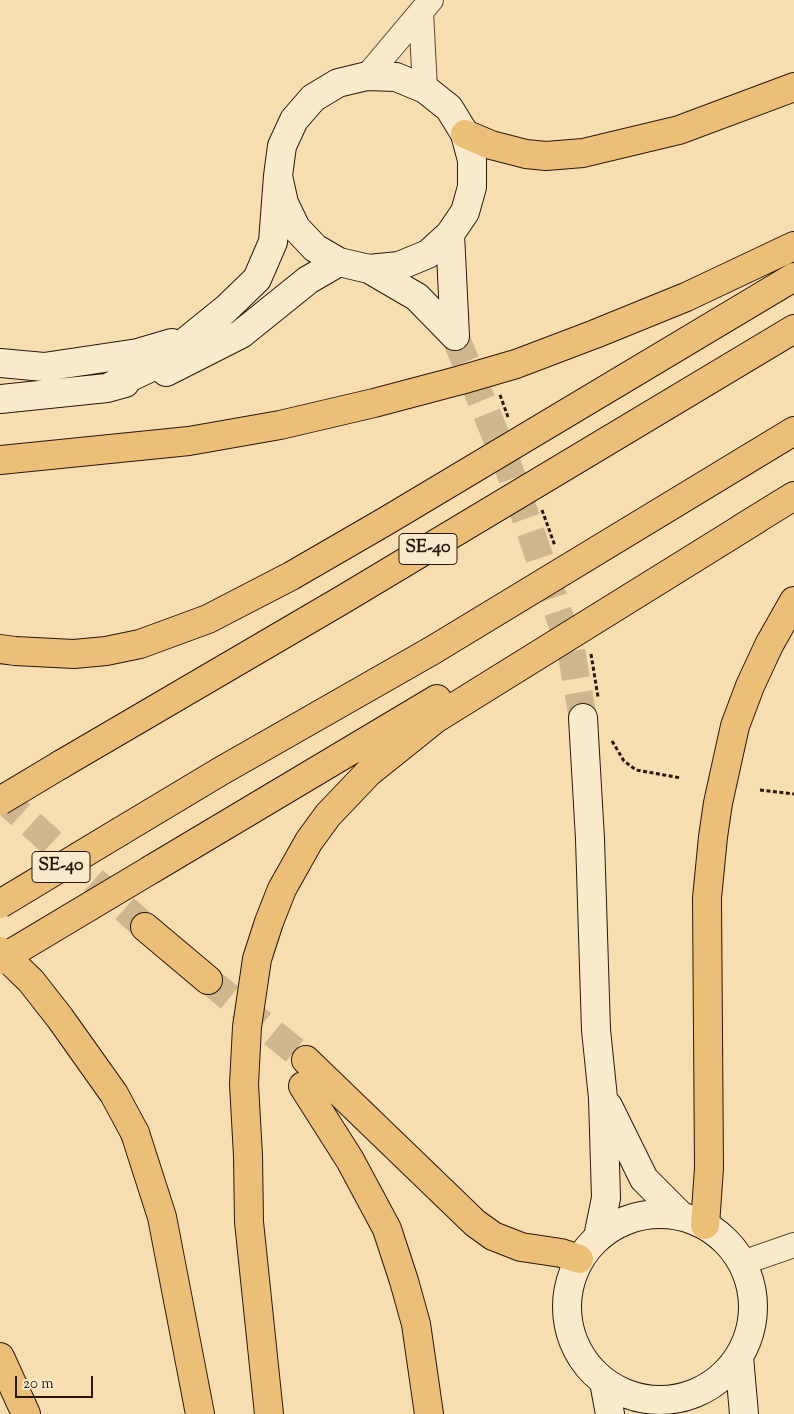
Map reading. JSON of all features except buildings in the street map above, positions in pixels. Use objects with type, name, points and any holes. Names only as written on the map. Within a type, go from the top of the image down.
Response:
[{"type":"highway","points":[[465,134],[526,154],[546,156],[583,153],[679,130],[794,87]]},
{"type":"highway","points":[[0,460],[189,441],[253,430],[355,408],[444,385],[516,364],[595,334],[686,297],[794,246]]},
{"type":"highway","points":[[0,649],[74,654],[106,651],[140,644],[208,619],[291,576],[794,277]]},
{"type":"highway","name":"SE-40","points":[[0,800],[342,600],[794,329]]},
{"type":"highway","name":"SE-40","points":[[0,904],[221,772],[433,650],[794,431]]},
{"type":"highway","points":[[268,1414],[249,1222],[244,1084],[247,1027],[257,959],[269,922],[286,882],[309,841],[328,815],[369,772],[444,714],[794,496]]},
{"type":"highway","points":[[0,960],[422,708],[757,519]]},
{"type":"highway","points":[[693,1221],[708,1168],[707,898],[718,803],[735,726],[750,686],[769,645],[794,602]]},
{"type":"highway","points":[[145,927],[208,980]]},
{"type":"highway","points":[[0,951],[31,981],[60,1018],[114,1094],[135,1133],[162,1217],[200,1414]]},
{"type":"highway","points":[[306,1060],[475,1223],[493,1236],[521,1247],[561,1253],[579,1259]]},
{"type":"highway","points":[[303,1086],[350,1160],[387,1229],[416,1324],[429,1414]]},
{"type":"highway","points":[[0,1357],[26,1414]]},
{"type":"street","points":[[366,76],[426,6]]},
{"type":"street","points":[[425,88],[426,6]]},
{"type":"street","points":[[106,388],[158,364],[226,309],[257,279],[273,242],[282,146],[294,120],[313,98],[338,83],[366,76],[396,76],[425,88],[449,108],[465,134],[472,160],[472,186],[465,212],[450,234],[428,254],[399,266],[369,269]]},
{"type":"street","points":[[278,176],[284,203],[296,228],[315,248],[339,262],[369,269],[416,297],[455,336],[450,234]]},
{"type":"street","points":[[0,398],[106,388],[161,374],[241,334],[308,280],[339,262]]},
{"type":"street","points":[[0,363],[44,367],[138,353],[190,338]]},
{"type":"street","points":[[583,718],[590,839],[596,1030],[603,1098],[606,1198],[598,1236]]},
{"type":"street","points":[[603,1098],[644,1179],[693,1221],[726,1241],[742,1263],[751,1286],[754,1311],[749,1335],[739,1358],[722,1377],[702,1391],[679,1405],[678,1399],[654,1400],[629,1395],[604,1382],[585,1363],[571,1339],[566,1312],[568,1285],[579,1259],[598,1236],[610,1228],[637,1216],[651,1214],[666,1214],[693,1221]]},
{"type":"street","points":[[742,1263],[794,1245]]},
{"type":"street","points":[[739,1358],[744,1414]]},
{"type":"street","points":[[604,1382],[610,1414]]},
{"type":"path","points":[[760,790],[794,794]]},
{"type":"tunnel","points":[[455,336],[507,463],[571,650],[583,718]]},
{"type":"tunnel","points":[[0,796],[145,927]]},
{"type":"tunnel","points":[[208,980],[306,1060]]}]
